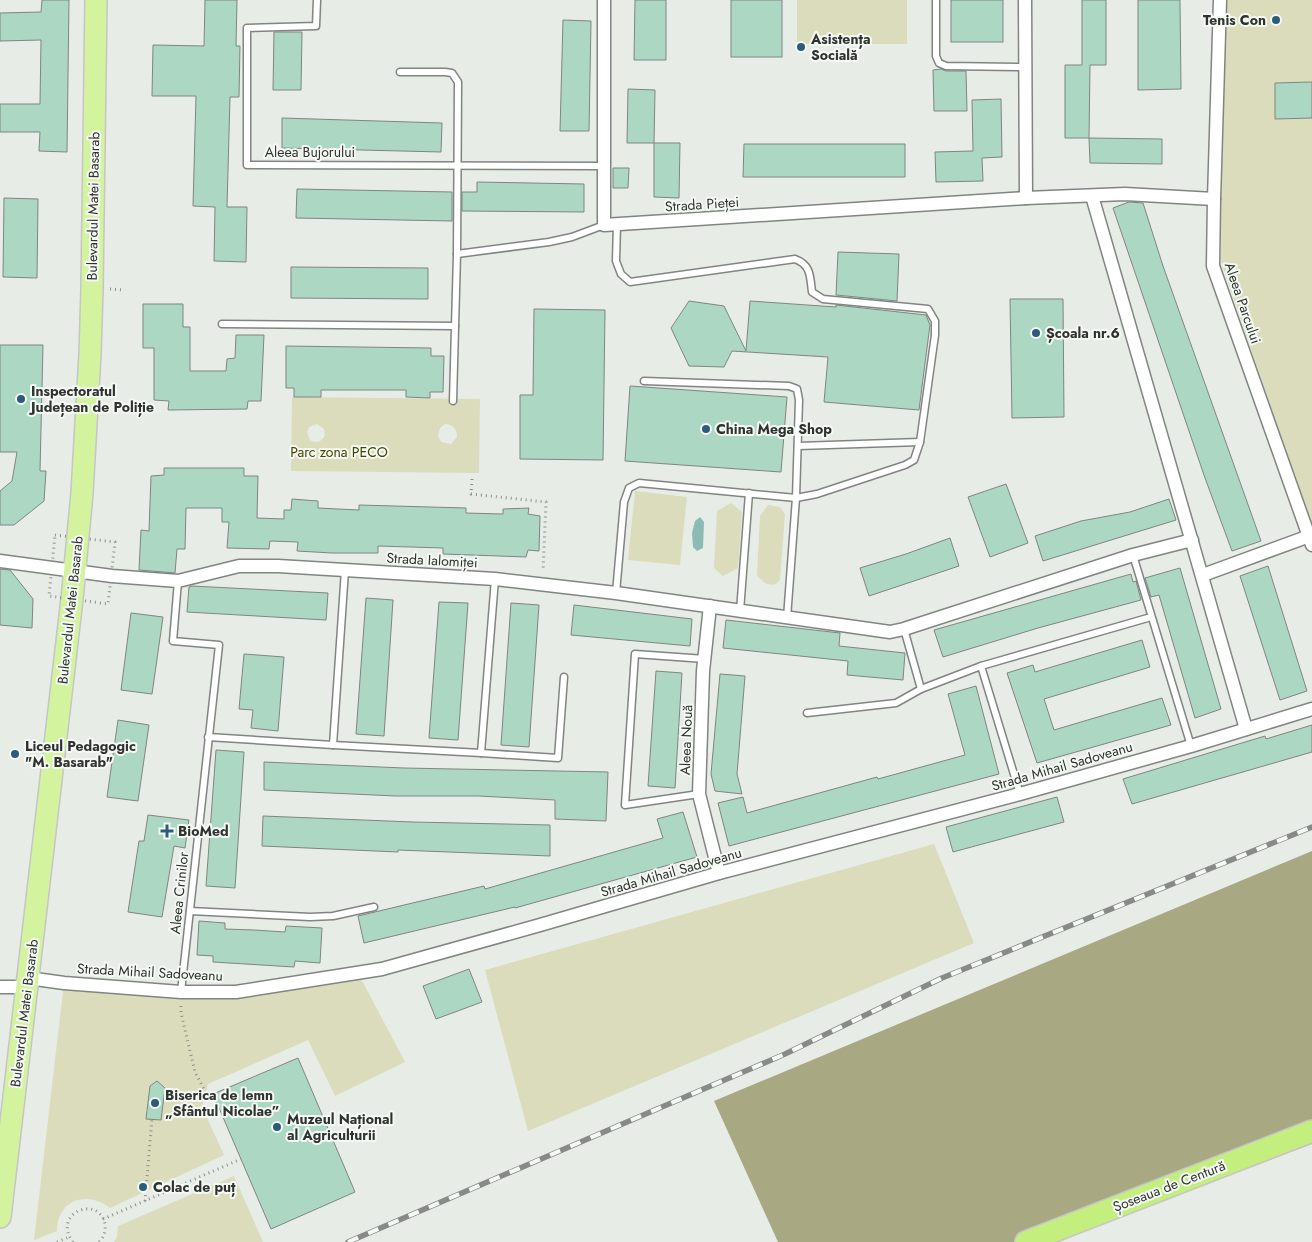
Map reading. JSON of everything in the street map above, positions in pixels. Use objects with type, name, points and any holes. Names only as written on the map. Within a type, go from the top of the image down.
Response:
[{"type":"highway","name":"Șoseaua de Centură","points":[[1026,1242],[1312,1131]]},
{"type":"main road","name":"Bulevardul Matei Basarab","points":[[0,1217],[75,571],[82,493],[90,344],[96,0]]},
{"type":"street","points":[[604,0],[604,166],[610,224]]},
{"type":"street","points":[[1026,0],[1026,198]]},
{"type":"street","name":"Aleea Parcului","points":[[1220,0],[1213,266],[1311,538]]},
{"type":"street","name":"Strada Pieței","points":[[610,224],[1026,198],[1125,194],[1214,199]]},
{"type":"street","points":[[1092,196],[1246,729]]},
{"type":"street","points":[[1203,575],[1311,538]]},
{"type":"street","name":"Strada Ialomiței","points":[[0,561],[75,571],[178,581],[240,566],[278,566],[494,579],[616,593],[890,632],[1132,555],[1192,540]]},
{"type":"street","name":"Aleea Nouă","points":[[710,606],[704,671],[698,794],[719,873]]},
{"type":"street","name":"Strada Mihail Sadoveanu","points":[[0,987],[28,982],[64,982],[181,992],[236,992],[382,969],[540,926],[719,873],[1020,794],[1191,746],[1312,709]]},
{"type":"lane","name":"Aleea Bujorului","points":[[317,0],[316,26],[247,28],[248,165],[604,166]]},
{"type":"lane","points":[[936,0],[936,56],[939,63],[946,66],[1026,67]]},
{"type":"lane","points":[[400,72],[452,73],[458,82],[457,254],[453,400]]},
{"type":"lane","points":[[457,254],[549,242],[572,237],[610,224],[616,261],[621,274],[630,282],[795,259],[804,262],[809,270],[812,292],[823,299],[928,308],[935,321],[935,335],[920,442],[914,460],[905,465],[817,494],[796,498],[638,483],[628,488],[624,502],[616,593]]},
{"type":"lane","points":[[222,324],[455,326]]},
{"type":"lane","points":[[644,381],[789,386],[797,389],[799,400],[796,498],[787,618]]},
{"type":"lane","points":[[798,446],[920,442]]},
{"type":"lane","points":[[740,611],[749,494]]},
{"type":"lane","points":[[1132,555],[1191,746]]},
{"type":"lane","points":[[333,745],[345,570]]},
{"type":"lane","points":[[482,753],[494,579]]},
{"type":"lane","name":"Aleea Crinilor","points":[[178,581],[173,641],[219,645],[181,992]]},
{"type":"lane","points":[[807,714],[896,703],[921,689],[981,666],[1151,616]]},
{"type":"lane","points":[[904,629],[921,689]]},
{"type":"lane","points":[[698,794],[624,805],[635,654],[706,659]]},
{"type":"lane","points":[[981,666],[1020,794]]},
{"type":"lane","points":[[208,737],[558,758],[564,677]]},
{"type":"lane","points":[[190,911],[310,917],[333,916],[374,907]]},
{"type":"path","points":[[472,479],[472,494],[546,502],[543,584]]},
{"type":"path","points":[[181,992],[181,1013],[195,1072],[206,1093],[214,1094]]},
{"type":"path","points":[[146,1200],[152,1119]]},
{"type":"path","points":[[103,1219],[241,1159]]},
{"type":"path","points":[[73,1242],[67,1225],[69,1219],[78,1210],[91,1209],[97,1212],[103,1219],[106,1227],[105,1234],[99,1242]]},
{"type":"path","points":[[57,1242],[70,1237]]},
{"type":"green space","points":[[797,0],[907,0],[907,44],[797,44]]},
{"type":"green space","points":[[1221,0],[1312,0],[1312,529],[1221,261]]},
{"type":"green space","name":"Parc zona PECO","points":[[292,397],[480,399],[479,473],[291,471]],"holes":[[[317,424],[324,429],[325,435],[321,441],[314,442],[310,440],[307,432],[309,427]],[[445,424],[454,427],[456,432],[457,437],[451,444],[441,442],[438,436],[440,428]]]},
{"type":"green space","points":[[635,491],[687,497],[680,565],[628,560]]},
{"type":"green space","points":[[731,503],[742,512],[738,568],[723,576],[714,568],[717,511]]},
{"type":"green space","points":[[768,505],[780,507],[785,514],[780,580],[776,584],[765,583],[757,575],[760,516]]},
{"type":"green space","points":[[934,844],[974,943],[528,1131],[485,970]]},
{"type":"green space","points":[[1312,851],[1312,1144],[1051,1242],[778,1242],[714,1101]]},
{"type":"green space","points":[[358,973],[405,1062],[335,1096],[308,1040],[208,1084],[202,1107],[224,1155],[110,1208],[92,1200],[83,1199],[75,1201],[62,1212],[58,1220],[57,1231],[34,1240],[64,983],[181,992]]},
{"type":"green space","points":[[234,1176],[263,1242],[114,1242],[117,1237],[118,1226]]},
{"type":"water","points":[[700,517],[704,522],[703,548],[697,551],[693,547],[692,533],[695,521]]},
{"type":"building","points":[[42,0],[69,0],[67,152],[39,151],[40,132],[0,132],[0,104],[40,104],[41,40],[0,41],[0,13],[41,12]]},
{"type":"building","points":[[205,0],[237,0],[236,46],[240,46],[239,97],[230,97],[227,207],[247,207],[246,262],[214,261],[215,207],[193,206],[196,96],[152,96],[153,45],[204,46]]},
{"type":"building","points":[[635,0],[666,0],[666,60],[634,60]]},
{"type":"building","points":[[731,0],[782,0],[782,57],[731,57]]},
{"type":"building","points":[[951,0],[1003,0],[1003,42],[951,42]]},
{"type":"building","points":[[1082,0],[1106,0],[1106,65],[1090,65],[1089,138],[1065,138],[1065,65],[1082,65]]},
{"type":"building","points":[[1138,0],[1180,0],[1181,89],[1138,90]]},
{"type":"building","points":[[563,20],[591,21],[589,131],[560,131]]},
{"type":"building","points":[[274,32],[302,32],[301,90],[273,90]]},
{"type":"building","points":[[941,69],[946,71],[966,71],[967,111],[934,111],[933,70]]},
{"type":"building","points":[[1312,82],[1312,118],[1275,119],[1275,83]]},
{"type":"building","points":[[628,89],[655,90],[654,143],[627,143]]},
{"type":"building","points":[[1001,99],[1002,157],[982,158],[983,181],[936,182],[935,152],[973,151],[972,100]]},
{"type":"building","points":[[282,118],[442,123],[441,152],[282,148]]},
{"type":"building","points":[[1089,138],[1162,139],[1162,164],[1090,163]]},
{"type":"building","points":[[654,143],[680,143],[679,198],[654,197]]},
{"type":"building","points":[[744,144],[905,144],[905,177],[743,177]]},
{"type":"building","points":[[613,168],[629,168],[628,188],[613,188]]},
{"type":"building","points":[[477,182],[584,184],[584,212],[462,211],[462,192],[477,192]]},
{"type":"building","points":[[297,189],[452,192],[452,221],[296,218]]},
{"type":"building","points":[[4,198],[38,199],[37,278],[3,277]]},
{"type":"building","points":[[1129,202],[1143,203],[1163,266],[1261,541],[1232,551],[1205,478],[1113,208]]},
{"type":"building","points":[[838,252],[899,254],[897,301],[836,295]]},
{"type":"building","points":[[291,267],[428,268],[428,299],[291,298]]},
{"type":"building","points":[[1010,299],[1063,299],[1064,417],[1012,418]]},
{"type":"building","points":[[689,301],[724,306],[746,351],[750,301],[836,307],[836,305],[926,315],[930,325],[919,410],[824,402],[828,357],[732,351],[724,367],[689,366],[671,328]]},
{"type":"building","points":[[143,304],[183,304],[183,327],[190,327],[190,371],[226,371],[227,359],[235,358],[236,335],[264,335],[261,401],[248,401],[247,409],[168,410],[169,401],[154,400],[154,348],[143,348]]},
{"type":"building","points":[[534,309],[605,310],[603,460],[520,459],[520,395],[533,395]]},
{"type":"building","name":"Inspectoratul Județean de Poliție","points":[[0,345],[43,345],[40,471],[46,471],[44,501],[14,525],[0,525],[0,491],[12,481],[17,452],[0,452]]},
{"type":"building","points":[[286,346],[431,348],[431,356],[444,356],[443,392],[430,392],[430,398],[406,397],[406,390],[321,390],[321,397],[294,397],[294,388],[286,388]]},
{"type":"building","name":"China Mega Shop","points":[[630,386],[787,397],[781,472],[625,461]]},
{"type":"building","points":[[164,468],[244,468],[244,476],[258,476],[257,518],[284,519],[284,510],[291,510],[292,499],[318,501],[318,508],[359,510],[359,505],[466,508],[466,513],[503,514],[503,509],[529,508],[528,514],[540,516],[539,551],[528,550],[526,557],[443,554],[443,548],[378,546],[378,553],[332,553],[297,551],[298,542],[270,541],[269,549],[227,548],[229,522],[222,522],[222,508],[186,508],[185,549],[177,549],[175,573],[139,570],[141,530],[149,531],[151,476],[164,475]]},
{"type":"building","points":[[1006,484],[1028,543],[990,557],[968,497]]},
{"type":"building","points":[[1169,499],[1176,520],[1043,561],[1035,536],[1081,521],[1130,512]]},
{"type":"building","points":[[950,538],[959,566],[869,596],[860,568]]},
{"type":"building","points":[[1268,566],[1307,691],[1280,700],[1240,576]]},
{"type":"building","points":[[1180,568],[1221,709],[1195,718],[1159,595],[1151,597],[1145,578]]},
{"type":"building","points":[[0,569],[10,570],[33,599],[32,628],[0,625]]},
{"type":"building","points":[[1131,574],[1133,582],[1136,581],[1141,600],[1038,628],[943,657],[934,630]]},
{"type":"building","points":[[189,587],[328,593],[326,620],[187,612]]},
{"type":"building","points":[[366,598],[393,600],[384,736],[356,734]]},
{"type":"building","points":[[439,602],[468,603],[458,740],[429,738]]},
{"type":"building","points":[[511,603],[539,605],[529,747],[501,745]]},
{"type":"building","points":[[574,605],[692,619],[690,646],[571,635]]},
{"type":"building","points":[[131,613],[163,617],[152,694],[121,690]]},
{"type":"building","points":[[726,620],[840,633],[839,646],[905,653],[903,680],[847,675],[848,661],[723,648]]},
{"type":"building","points":[[1142,640],[1150,667],[1044,699],[1054,730],[1162,698],[1171,725],[1037,763],[1007,673],[1033,665],[1035,672]]},
{"type":"building","points":[[244,654],[284,657],[278,731],[251,728],[253,710],[239,709]]},
{"type":"building","points":[[656,671],[682,673],[675,788],[648,786]]},
{"type":"building","points":[[720,674],[745,676],[737,774],[742,794],[715,791],[711,774]]},
{"type":"building","points":[[976,686],[999,774],[729,846],[718,803],[743,797],[747,813],[965,755],[948,694]]},
{"type":"building","points":[[118,720],[149,725],[138,801],[107,797]]},
{"type":"building","points":[[1312,725],[1312,752],[1132,804],[1123,779],[1265,736],[1266,739]]},
{"type":"building","points":[[216,750],[244,752],[235,888],[206,886]]},
{"type":"building","points":[[264,762],[404,768],[608,772],[606,821],[555,819],[555,800],[264,790]]},
{"type":"building","points":[[1057,797],[1064,822],[953,852],[946,827]]},
{"type":"building","points":[[683,812],[697,857],[515,908],[364,943],[358,916],[484,886],[485,889],[663,838],[657,819]]},
{"type":"building","points":[[148,815],[189,820],[185,848],[174,846],[162,917],[128,912],[139,841],[144,841]]},
{"type":"building","points":[[263,816],[550,825],[550,856],[262,846]]},
{"type":"building","points":[[199,921],[225,923],[225,929],[285,932],[286,926],[322,928],[320,963],[295,961],[294,967],[213,962],[213,956],[197,955]]},
{"type":"building","points":[[469,969],[482,1002],[436,1019],[423,986]]},
{"type":"building","name":"Muzeul Național al Agriculturii","points":[[298,1058],[355,1192],[271,1229],[213,1094]]},
{"type":"building","name":"Biserica de lemn „Sfântul Nicolae”","points":[[157,1081],[165,1088],[161,1120],[146,1119],[150,1086]]},
{"type":"railway","points":[[348,1242],[785,1054],[942,978],[1312,827]]},
{"type":"place","name":"Tenis Con","points":[[1276,20]]},
{"type":"place","name":"Asistența Socială","points":[[801,47]]},
{"type":"place","name":"Școala nr.6","points":[[1036,333]]},
{"type":"place","name":"Inspectoratul Județean de Poliție","points":[[21,399]]},
{"type":"place","name":"China Mega Shop","points":[[706,429]]},
{"type":"place","name":"Liceul Pedagogic \"M. Basarab\"","points":[[15,754]]},
{"type":"place","name":"BioMed","points":[[167,831]]},
{"type":"place","name":"Biserica de lemn „Sfântul Nicolae”","points":[[155,1103]]},
{"type":"place","name":"Muzeul Național al Agriculturii","points":[[277,1127]]},
{"type":"place","name":"Colac de puț","points":[[143,1187]]}]
